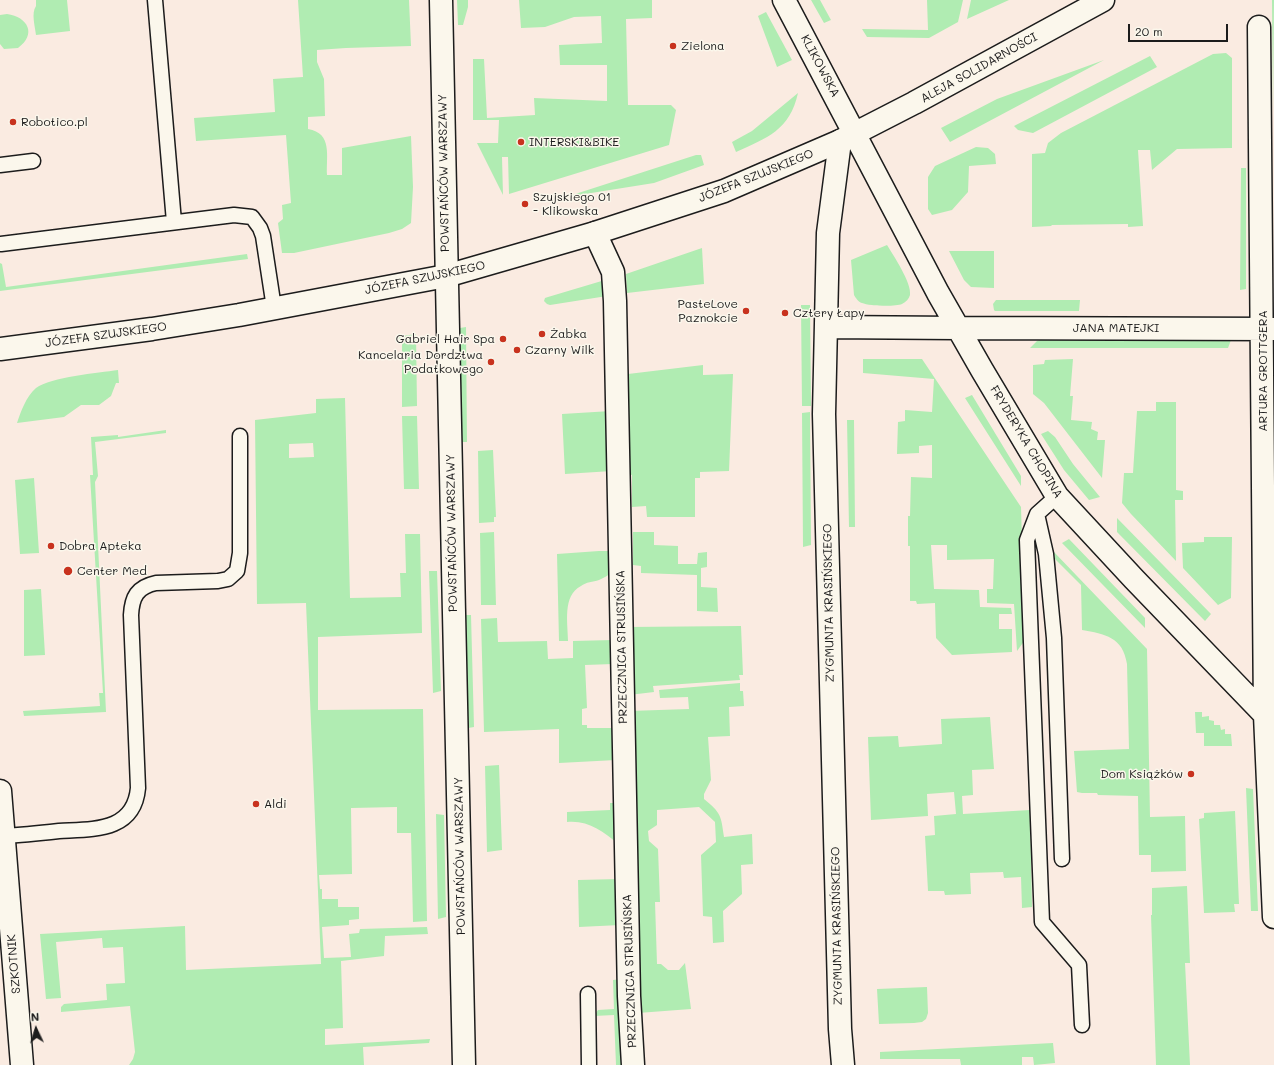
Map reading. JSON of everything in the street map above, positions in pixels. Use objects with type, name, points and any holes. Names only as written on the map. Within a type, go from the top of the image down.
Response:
[{"type":"street","name":"POWSTAŃCÓW WARSZAWY","points":[[440,0],[464,1065]]},
{"type":"street","name":"KLIKOWSKA","points":[[784,0],[847,137]]},
{"type":"street","name":"ALEJA SOLIDARNOŚCI","points":[[847,137],[914,103],[1103,0]]},
{"type":"street","name":"ARTURA GROTTGERA","points":[[1259,27],[1268,329],[1269,719],[1274,917]]},
{"type":"street","name":"JÓZEFA SZUJSKIEGO","points":[[0,349],[152,329],[446,276],[595,233],[724,192],[847,137]]},
{"type":"street","name":"ZYGMUNTA KRASIŃSKIEGO","points":[[843,1065],[840,1029],[824,414],[828,233],[847,137]]},
{"type":"street","name":"FRYDERYKA CHOPINA","points":[[847,137],[1057,496],[1134,579],[1269,719]]},
{"type":"street","name":"PRZECZNICA STRUSIŃSKA","points":[[595,233],[613,272],[616,301],[629,980],[633,1065]]},
{"type":"street","name":"JANA MATEJKI","points":[[826,326],[1268,329]]},
{"type":"street","name":"SZKOTNIK","points":[[0,791],[4,836],[4,884],[22,1065]]},
{"type":"lane","points":[[155,0],[174,222]]},
{"type":"lane","points":[[0,165],[33,161]]},
{"type":"lane","points":[[2,244],[234,215],[252,217],[260,228],[263,236],[274,308]]},
{"type":"lane","points":[[4,836],[100,829],[118,822],[131,810],[136,801],[138,788],[131,615],[132,603],[137,593],[147,585],[156,583],[228,579],[237,571],[240,554],[240,436]]},
{"type":"lane","points":[[1057,496],[1037,514],[1027,540],[1042,922],[1079,965],[1082,1025]]},
{"type":"lane","points":[[1037,514],[1046,554],[1054,638],[1062,858]]},
{"type":"lane","points":[[588,994],[589,1065]]},
{"type":"green space","points":[[36,0],[67,0],[70,31],[36,35],[34,12]]},
{"type":"green space","points":[[298,0],[409,0],[411,46],[317,50],[317,62],[324,79],[325,116],[308,117],[308,129],[316,131],[325,141],[327,154],[327,175],[342,175],[342,148],[411,136],[413,187],[411,223],[402,229],[389,233],[294,253],[282,253],[278,223],[283,219],[282,205],[291,203],[286,135],[196,141],[194,118],[275,112],[273,79],[303,77]]},
{"type":"green space","points":[[457,0],[468,0],[468,7],[463,25],[458,25]]},
{"type":"green space","points":[[519,0],[652,0],[652,18],[626,19],[628,105],[671,105],[676,110],[669,145],[509,194],[508,157],[502,157],[503,195],[477,143],[498,143],[499,120],[473,120],[473,59],[484,59],[487,118],[535,115],[534,98],[607,101],[607,65],[560,65],[559,45],[602,43],[601,16],[574,17],[545,27],[521,28]]},
{"type":"green space","points":[[811,0],[820,0],[831,20],[824,23]]},
{"type":"green space","points":[[927,0],[963,0],[958,22],[929,38],[867,37],[862,29],[928,30]]},
{"type":"green space","points":[[971,0],[1009,0],[967,19]]},
{"type":"green space","points":[[1272,0],[1274,0],[1273,113]]},
{"type":"green space","points":[[766,12],[792,60],[777,67],[758,16]]},
{"type":"green space","points":[[7,14],[25,22],[28,27],[27,37],[24,43],[18,48],[4,49],[0,44],[0,15]]},
{"type":"green space","points":[[1226,53],[1232,58],[1232,148],[1177,149],[1152,170],[1150,150],[1138,150],[1143,226],[1128,227],[1128,224],[1052,225],[1032,227],[1032,154],[1045,153],[1048,143],[1061,133],[1213,54]]},
{"type":"green space","points":[[1150,56],[1157,67],[1033,133],[1018,130],[1014,126]]},
{"type":"green space","points":[[1104,60],[950,142],[941,128],[997,99]]},
{"type":"green space","points":[[798,93],[789,116],[776,131],[758,142],[736,152],[732,142],[752,131]]},
{"type":"green space","points":[[976,147],[988,148],[995,154],[996,164],[969,166],[968,192],[952,210],[932,215],[928,209],[928,177],[935,166]]},
{"type":"green space","points":[[696,155],[701,155],[704,165],[654,183],[566,197]]},
{"type":"green space","points":[[1241,168],[1246,168],[1246,289],[1240,290]]},
{"type":"green space","points":[[887,245],[905,277],[910,290],[910,296],[903,303],[894,306],[865,304],[857,300],[854,295],[851,260]]},
{"type":"green space","points":[[702,248],[704,284],[627,293],[626,274]]},
{"type":"green space","points":[[949,251],[994,251],[994,288],[971,287],[964,280]]},
{"type":"green space","points":[[247,254],[248,259],[0,291],[0,263],[2,264],[6,287]]},
{"type":"green space","points":[[605,280],[607,296],[550,305],[544,301],[545,298]]},
{"type":"green space","points":[[996,300],[1080,300],[1079,311],[995,311],[993,304]]},
{"type":"green space","points":[[801,305],[810,305],[811,406],[802,406]]},
{"type":"green space","points":[[466,327],[467,442],[462,442],[460,328]]},
{"type":"green space","points":[[416,334],[417,406],[402,407],[402,342],[396,337]]},
{"type":"green space","points":[[1045,338],[1231,340],[1228,348],[1030,348],[1037,341]]},
{"type":"green space","points":[[863,359],[922,359],[1021,507],[1025,640],[1017,651],[1014,604],[987,603],[987,589],[993,589],[994,559],[947,560],[947,545],[931,545],[934,589],[979,590],[980,607],[1011,608],[1012,614],[999,614],[999,629],[1012,629],[1012,652],[952,655],[936,638],[935,603],[917,604],[916,601],[910,601],[910,546],[908,546],[908,516],[910,516],[911,477],[932,478],[932,445],[919,446],[919,453],[897,454],[898,422],[905,421],[905,410],[932,412],[934,379],[863,373]]},
{"type":"green space","points":[[1073,359],[1070,396],[1073,396],[1071,420],[1092,422],[1091,429],[1098,432],[1097,440],[1105,440],[1102,478],[1044,403],[1033,394],[1033,365],[1044,364],[1045,360]]},
{"type":"green space","points":[[703,365],[703,375],[733,374],[729,471],[700,472],[700,478],[695,478],[695,517],[647,517],[646,506],[632,507],[632,475],[628,474],[628,374]]},
{"type":"green space","points":[[118,370],[119,383],[116,383],[111,396],[99,405],[81,405],[64,417],[17,423],[29,396],[36,388],[43,384],[63,378]]},
{"type":"green space","points":[[972,395],[1021,476],[1021,486],[965,398]]},
{"type":"green space","points":[[345,398],[350,598],[401,597],[400,573],[406,573],[405,534],[420,534],[422,633],[318,637],[318,710],[423,709],[427,921],[413,922],[411,833],[397,833],[397,807],[351,808],[352,874],[319,875],[320,889],[322,889],[322,899],[338,899],[338,907],[359,907],[359,919],[349,920],[349,925],[322,927],[324,958],[351,957],[349,934],[359,933],[360,929],[427,927],[428,934],[385,936],[384,956],[341,961],[343,1028],[325,1029],[325,1045],[430,1039],[429,1043],[363,1047],[364,1065],[129,1065],[135,1052],[130,1006],[61,1012],[61,1007],[64,1004],[107,1000],[106,984],[125,983],[123,947],[103,948],[102,938],[56,942],[61,998],[46,999],[40,934],[185,926],[186,970],[321,964],[306,603],[257,604],[255,420],[316,413],[316,399]],"holes":[[[313,443],[314,457],[289,458],[289,444]]]},
{"type":"green space","points":[[1156,402],[1176,402],[1176,490],[1183,491],[1183,500],[1175,500],[1176,561],[1122,503],[1124,473],[1133,473],[1137,411],[1156,411]]},
{"type":"green space","points":[[611,411],[612,471],[565,474],[562,414]]},
{"type":"green space","points":[[810,412],[811,545],[803,547],[802,413]]},
{"type":"green space","points":[[402,416],[417,416],[419,489],[404,489]]},
{"type":"green space","points":[[847,420],[854,420],[855,527],[849,527]]},
{"type":"green space","points":[[166,430],[166,433],[95,442],[98,476],[95,482],[106,712],[24,716],[23,711],[100,706],[99,693],[103,693],[90,475],[93,475],[91,437],[118,435],[118,437]]},
{"type":"green space","points":[[1048,431],[1055,437],[1073,464],[1100,497],[1089,500],[1064,470],[1041,434]]},
{"type":"green space","points":[[493,450],[496,517],[494,517],[494,522],[479,523],[478,451]]},
{"type":"green space","points":[[34,478],[39,553],[20,554],[15,480]]},
{"type":"green space","points":[[1117,518],[1211,614],[1205,621],[1117,532]]},
{"type":"green space","points":[[494,532],[496,605],[481,605],[480,533]]},
{"type":"green space","points":[[633,532],[654,532],[654,545],[678,546],[678,564],[697,564],[698,553],[707,552],[707,567],[701,568],[701,587],[717,588],[718,612],[697,611],[697,575],[641,573],[641,566],[633,565]]},
{"type":"green space","points":[[1204,537],[1232,537],[1231,598],[1218,605],[1183,568],[1182,543],[1204,542]]},
{"type":"green space","points":[[1069,539],[1145,618],[1145,628],[1062,543]]},
{"type":"green space","points":[[613,551],[613,572],[599,580],[587,583],[575,590],[571,596],[567,610],[568,641],[559,641],[557,554]]},
{"type":"green space","points":[[1053,551],[1147,649],[1150,817],[1185,816],[1186,871],[1151,872],[1151,855],[1139,855],[1138,796],[1098,795],[1097,793],[1077,792],[1074,751],[1129,749],[1127,664],[1122,648],[1112,638],[1098,633],[1082,630],[1081,585],[1055,559]]},
{"type":"green space","points":[[429,571],[437,571],[441,691],[433,693]]},
{"type":"green space","points":[[41,589],[45,655],[24,656],[24,590]]},
{"type":"green space","points":[[466,615],[471,615],[474,727],[468,728]]},
{"type":"green space","points":[[497,618],[498,642],[547,641],[548,659],[573,658],[573,641],[613,640],[613,664],[585,665],[587,708],[582,709],[582,725],[587,725],[587,728],[615,728],[616,760],[559,763],[559,729],[484,732],[481,619]]},
{"type":"green space","points":[[741,626],[743,675],[739,675],[740,680],[653,686],[654,692],[629,695],[628,627]]},
{"type":"green space","points":[[740,683],[740,691],[743,691],[744,706],[729,707],[730,736],[708,737],[711,780],[704,794],[704,799],[717,811],[721,819],[724,837],[752,834],[753,864],[741,865],[742,894],[723,911],[724,942],[713,943],[712,917],[703,916],[701,855],[716,842],[715,822],[699,807],[657,810],[657,825],[648,831],[649,841],[658,849],[660,902],[655,902],[657,964],[661,964],[668,970],[679,970],[685,963],[691,1009],[638,1013],[629,711],[689,709],[688,697],[660,698],[659,690]]},
{"type":"green space","points":[[1195,712],[1202,712],[1202,717],[1209,716],[1209,720],[1214,721],[1214,725],[1220,725],[1221,730],[1225,729],[1225,734],[1231,734],[1232,746],[1204,746],[1204,733],[1196,733]]},
{"type":"green space","points":[[990,717],[994,769],[972,770],[973,795],[962,796],[963,814],[1030,810],[1032,907],[1022,908],[1021,877],[1004,878],[1003,872],[970,873],[971,894],[945,895],[944,891],[928,891],[925,836],[935,835],[934,816],[956,814],[954,792],[927,794],[928,816],[871,820],[868,737],[898,736],[899,747],[942,744],[941,719]]},
{"type":"green space","points":[[499,765],[502,850],[487,852],[485,766]]},
{"type":"green space","points":[[1246,788],[1253,789],[1258,911],[1251,911]]},
{"type":"green space","points":[[610,803],[617,803],[618,844],[595,827],[582,823],[567,822],[567,812],[610,810]]},
{"type":"green space","points":[[1235,811],[1239,904],[1234,904],[1235,912],[1204,913],[1199,819],[1204,818],[1204,813]]},
{"type":"green space","points":[[436,814],[444,815],[446,917],[438,919]]},
{"type":"green space","points":[[619,879],[620,925],[579,927],[578,880]]},
{"type":"green space","points":[[1187,886],[1190,963],[1185,963],[1190,1065],[1156,1065],[1151,915],[1152,888]]},
{"type":"green space","points":[[622,979],[626,1065],[616,1065],[614,1015],[594,1016],[598,1010],[614,1009],[613,980]]},
{"type":"green space","points":[[927,987],[928,1013],[926,1019],[922,1022],[914,1023],[879,1024],[877,989]]},
{"type":"green space","points":[[1053,1043],[1055,1063],[1034,1065],[1033,1057],[1022,1057],[1022,1065],[961,1065],[960,1059],[880,1059],[880,1052]]},
{"type":"place","name":"Zielona","points":[[673,46]]},
{"type":"place","name":"Robotico.pl","points":[[13,122]]},
{"type":"place","name":"INTERSKI&BIKE","points":[[521,142]]},
{"type":"place","name":"Szujskiego 01 - Klikowska","points":[[525,204]]},
{"type":"place","name":"PasteLove Paznokcie","points":[[746,311]]},
{"type":"place","name":"Cztery Łapy","points":[[785,313]]},
{"type":"place","name":"Żabka","points":[[542,334]]},
{"type":"place","name":"Gabriel Hair Spa","points":[[503,339]]},
{"type":"place","name":"Czarny Wilk","points":[[517,350]]},
{"type":"place","name":"Kancelaria Dordztwa Podatkowego","points":[[491,362]]},
{"type":"place","name":"Dobra Apteka","points":[[51,546]]},
{"type":"place","name":"Center Med","points":[[68,571]]},
{"type":"place","name":"Dom Książków","points":[[1191,774]]},
{"type":"place","name":"Aldi","points":[[256,804]]}]
